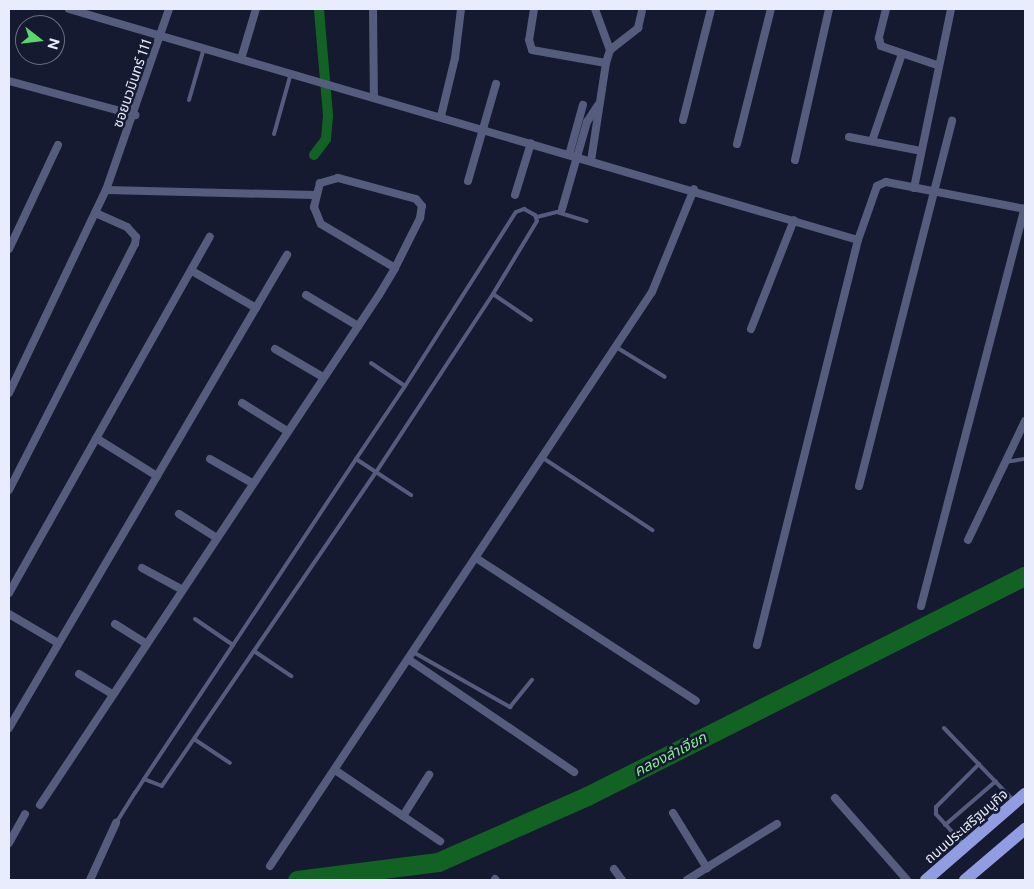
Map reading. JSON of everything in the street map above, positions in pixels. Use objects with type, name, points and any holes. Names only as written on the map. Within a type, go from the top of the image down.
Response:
[{"type":"main road","name":"ถนนประเสริฐมนูกิจ","points":[[926,880],[1021,799]]},
{"type":"main road","points":[[965,880],[1025,829]]},
{"type":"main road","points":[[976,871],[1025,842]]},
{"type":"street","points":[[72,9],[162,36],[169,9]]},
{"type":"street","points":[[241,58],[256,9]]},
{"type":"street","points":[[373,9],[374,98]]},
{"type":"street","points":[[440,116],[455,58],[461,9]]},
{"type":"street","points":[[534,9],[529,40],[532,50],[606,63]]},
{"type":"street","points":[[591,161],[600,125],[598,105],[610,50],[596,9]]},
{"type":"street","points":[[683,120],[711,9]]},
{"type":"street","points":[[737,144],[771,9]]},
{"type":"street","points":[[795,160],[829,9]]},
{"type":"street","points":[[886,9],[878,38],[881,46],[937,64]]},
{"type":"street","points":[[914,188],[937,64],[951,9]]},
{"type":"street","points":[[610,50],[631,38],[642,11]]},
{"type":"street","name":"ซอยนวมินทร์ 111","points":[[9,394],[106,190],[135,115],[162,36],[573,156],[694,189],[858,240]]},
{"type":"street","points":[[872,141],[902,54]]},
{"type":"street","points":[[9,81],[135,115]]},
{"type":"street","points":[[468,181],[496,84]]},
{"type":"street","points":[[573,156],[587,122],[598,105]]},
{"type":"street","points":[[562,209],[583,106]]},
{"type":"street","points":[[859,486],[952,121]]},
{"type":"street","points":[[849,137],[921,151]]},
{"type":"street","points":[[515,195],[531,143]]},
{"type":"street","points":[[9,249],[58,145]]},
{"type":"street","points":[[40,805],[144,642],[217,538],[358,326],[395,268],[420,218],[421,202],[338,178],[320,183],[314,195],[316,217],[329,232],[395,268]]},
{"type":"street","points":[[757,645],[858,240],[877,186],[886,182],[1025,208],[921,606]]},
{"type":"street","points":[[270,866],[652,292],[694,189]]},
{"type":"street","points":[[106,190],[314,195]]},
{"type":"street","points":[[9,490],[135,244],[136,237],[127,227],[95,213]]},
{"type":"street","points":[[751,329],[794,220]]},
{"type":"street","points":[[9,593],[210,237]]},
{"type":"street","points":[[9,728],[287,255]]},
{"type":"street","points":[[192,271],[256,308]]},
{"type":"street","points":[[306,295],[358,326]]},
{"type":"street","points":[[275,349],[323,377]]},
{"type":"street","points":[[242,403],[287,431]]},
{"type":"street","points":[[968,540],[1025,421]]},
{"type":"street","points":[[96,438],[157,476]]},
{"type":"street","points":[[210,458],[252,484]]},
{"type":"street","points":[[179,514],[217,538]]},
{"type":"street","points":[[476,558],[696,701]]},
{"type":"street","points":[[142,568],[181,589]]},
{"type":"street","points":[[9,614],[58,643]]},
{"type":"street","points":[[114,624],[144,642]]},
{"type":"street","points":[[408,659],[574,772]]},
{"type":"street","points":[[79,674],[111,693]]},
{"type":"street","points":[[335,770],[440,841]]},
{"type":"street","points":[[404,816],[429,775]]},
{"type":"street","points":[[835,798],[907,880]]},
{"type":"street","points":[[673,813],[707,868]]},
{"type":"street","points":[[9,844],[25,814]]},
{"type":"street","points":[[90,880],[116,822]]},
{"type":"street","points":[[687,880],[777,824]]},
{"type":"street","points":[[614,869],[622,880]]},
{"type":"lane","points":[[189,100],[204,48]]},
{"type":"lane","points":[[274,134],[291,73]]},
{"type":"lane","points":[[116,822],[405,386],[516,212],[524,209],[537,217],[557,212],[587,221]]},
{"type":"lane","points":[[144,779],[162,786],[376,472],[493,294],[537,217]]},
{"type":"lane","points":[[493,294],[531,320]]},
{"type":"lane","points":[[616,347],[665,378]]},
{"type":"lane","points":[[371,363],[405,386]]},
{"type":"lane","points":[[543,458],[652,530]]},
{"type":"lane","points":[[356,459],[411,496]]},
{"type":"lane","points":[[1005,462],[1025,459]]},
{"type":"lane","points":[[195,619],[233,645]]},
{"type":"lane","points":[[254,651],[291,676]]},
{"type":"lane","points":[[413,652],[510,708],[532,680]]},
{"type":"lane","points":[[944,728],[996,782],[1021,799]]},
{"type":"lane","points":[[194,739],[230,763]]},
{"type":"lane","points":[[966,847],[936,814],[937,803],[979,764]]},
{"type":"lane","points":[[945,825],[996,782]]},
{"type":"waterway","points":[[314,155],[326,139],[328,115],[319,9]]},
{"type":"waterway","name":"คลองลำเจียก","points":[[297,880],[438,862],[587,796],[1025,576]]}]
